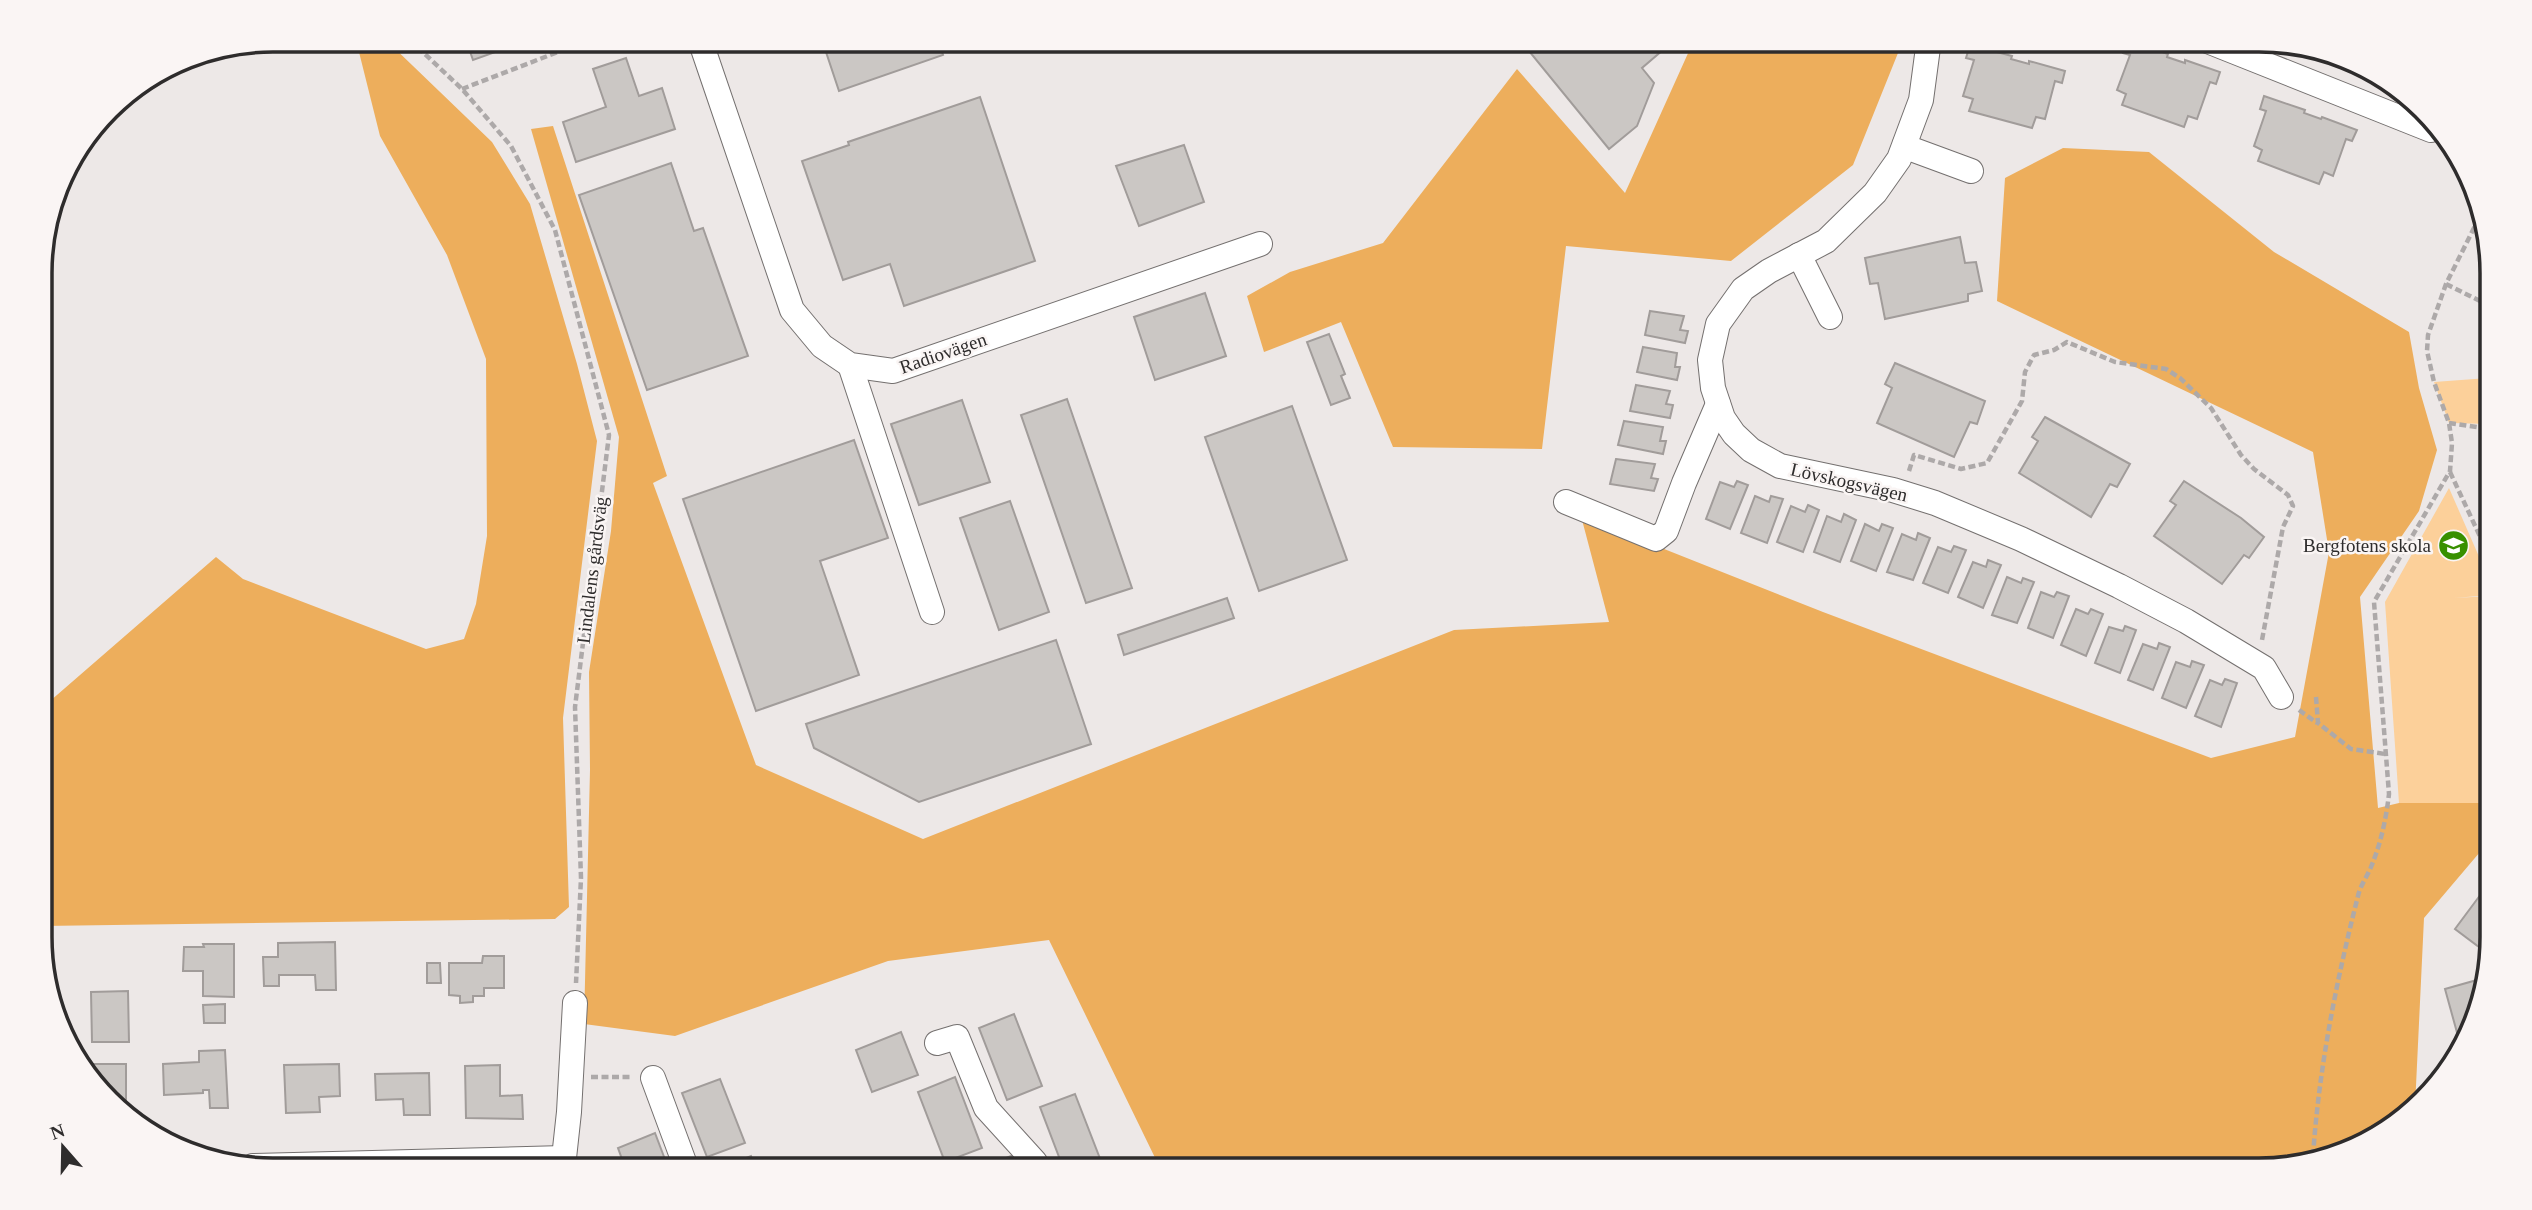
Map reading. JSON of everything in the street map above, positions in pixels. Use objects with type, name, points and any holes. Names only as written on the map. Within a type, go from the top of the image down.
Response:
[{"type":"street","name":"Lövskogsvägen","points":[[1928,52],[1921,100],[1905,145],[1899,159],[1868,202],[1826,241],[1769,271],[1743,289],[1718,324],[1710,360],[1713,388],[1734,434],[1751,450],[1780,466],[1893,490],[1935,503],[2021,539],[2186,621],[2264,667],[2281,697]]},
{"type":"street","points":[[2234,52],[2424,127]]},
{"type":"street","name":"Radiovägen","points":[[704,53],[792,310],[822,346],[850,365],[893,371],[1260,244]]},
{"type":"street","points":[[1905,145],[1971,171]]},
{"type":"street","points":[[1799,255],[1830,317]]},
{"type":"street","points":[[850,365],[932,612]]},
{"type":"street","points":[[1566,502],[1656,539],[1666,531],[1718,404]]},
{"type":"street","points":[[566,1157],[575,1003]]},
{"type":"street","points":[[947,1040],[986,1108],[1030,1157]]},
{"type":"street","points":[[653,1077],[683,1157]]},
{"type":"path","name":"Lindalens gårdsväg","points":[[424,53],[462,89],[511,146],[555,230],[609,435],[575,706],[581,878],[575,1003]]},
{"type":"path","points":[[462,89],[556,53]]},
{"type":"path","points":[[2313,1150],[2317,1093],[2329,1019],[2358,893],[2372,865],[2386,820],[2389,794],[2374,602],[2450,471],[2452,443],[2449,422],[2434,382],[2427,351],[2428,335],[2446,284],[2474,227]]},
{"type":"path","points":[[2446,284],[2480,301]]},
{"type":"path","points":[[1908,472],[1914,455],[1961,469],[1987,463],[2022,401],[2025,372],[2034,355],[2054,350],[2067,342],[2115,362],[2166,369],[2180,378],[2211,408],[2248,462],[2288,495],[2293,506],[2283,527],[2261,644]]},
{"type":"path","points":[[2449,422],[2480,427]]},
{"type":"path","points":[[2450,471],[2480,536]]},
{"type":"path","points":[[2316,697],[2318,723],[2326,731],[2351,749],[2385,754]]},
{"type":"path","points":[[569,1076],[653,1077]]},
{"type":"shaded area","points":[[1688,52],[1898,52],[1853,165],[1731,261],[1566,246],[1542,449],[1393,447],[1341,322],[1264,352],[1247,296],[1290,272],[1383,243],[1517,69],[1625,193]]},
{"type":"shaded area","points":[[359,53],[399,53],[492,142],[530,204],[597,441],[563,718],[569,907],[555,919],[52,926],[52,699],[216,557],[243,579],[426,649],[464,639],[476,604],[487,536],[486,359],[447,255],[380,136]]},
{"type":"shaded area","points":[[553,126],[667,476],[653,483],[756,765],[923,839],[1454,630],[1609,622],[1581,516],[1823,612],[2211,758],[2295,737],[2329,552],[2313,452],[1997,301],[2005,178],[2063,148],[2149,152],[2274,252],[2409,332],[2419,388],[2437,450],[2419,511],[2360,597],[2378,808],[2399,803],[2480,803],[2480,852],[2424,918],[2416,1091],[2381,1120],[2356,1135],[2330,1146],[2273,1157],[1155,1157],[1049,940],[888,961],[675,1036],[584,1024],[590,770],[589,672],[611,531],[619,437],[531,129]]},
{"type":"shaded area","points":[[2480,379],[2480,424],[2449,423],[2434,382]]},
{"type":"shaded area","name":"Bergfotens skola","points":[[2449,488],[2480,559],[2480,596],[2454,598],[2480,597],[2480,803],[2399,803],[2385,602]]},
{"type":"building","points":[[1530,52],[1660,52],[1642,68],[1654,83],[1637,126],[1609,149]]},
{"type":"building","points":[[1968,52],[1997,52],[2012,56],[2011,59],[2065,71],[2062,83],[2055,81],[2045,119],[2036,117],[2032,128],[1969,111],[1973,99],[1963,96],[1974,60],[1966,58]]},
{"type":"building","points":[[2162,52],[2168,54],[2167,57],[2220,72],[2216,84],[2210,82],[2197,119],[2188,116],[2184,127],[2122,105],[2126,94],[2117,90],[2130,55],[2123,53]]},
{"type":"building","points":[[471,53],[493,53],[473,60]]},
{"type":"building","points":[[826,53],[942,53],[943,55],[839,91]]},
{"type":"building","points":[[626,58],[639,96],[662,88],[675,129],[576,162],[563,122],[606,107],[593,69]]},
{"type":"building","points":[[2264,96],[2305,110],[2304,113],[2357,130],[2352,141],[2346,139],[2333,176],[2324,172],[2319,184],[2258,161],[2262,150],[2254,146],[2266,111],[2260,109]]},
{"type":"building","points":[[980,97],[1035,261],[904,306],[890,264],[843,280],[802,161],[849,145],[848,142]]},
{"type":"building","points":[[1184,145],[1204,202],[1139,226],[1116,166]]},
{"type":"building","points":[[671,163],[694,231],[703,228],[748,356],[647,390],[579,195]]},
{"type":"building","points":[[1960,237],[1965,263],[1976,262],[1982,291],[1968,294],[1968,301],[1885,319],[1878,283],[1870,284],[1865,258]]},
{"type":"building","points":[[1205,293],[1226,356],[1155,380],[1134,317]]},
{"type":"building","points":[[1650,311],[1684,316],[1680,330],[1688,331],[1685,343],[1645,335]]},
{"type":"building","points":[[1329,334],[1345,374],[1341,376],[1350,398],[1331,405],[1307,342]]},
{"type":"building","points":[[1643,347],[1677,353],[1675,367],[1680,367],[1677,380],[1637,372]]},
{"type":"building","points":[[1895,363],[1985,401],[1977,424],[1970,422],[1954,457],[1877,423],[1892,388],[1885,384]]},
{"type":"building","points":[[1636,385],[1670,391],[1666,404],[1673,405],[1670,418],[1630,411]]},
{"type":"building","points":[[1067,399],[1132,588],[1086,603],[1021,415]]},
{"type":"building","points":[[962,400],[990,482],[919,505],[891,424]]},
{"type":"building","points":[[1292,406],[1347,560],[1259,591],[1205,437]]},
{"type":"building","points":[[2045,417],[2130,464],[2117,487],[2110,484],[2091,517],[2019,473],[2038,441],[2032,437]]},
{"type":"building","points":[[1624,421],[1663,427],[1660,441],[1666,441],[1663,454],[1618,445]]},
{"type":"building","points":[[854,440],[888,538],[820,561],[859,675],[756,711],[683,499]]},
{"type":"building","points":[[1616,459],[1655,464],[1651,478],[1658,479],[1654,491],[1610,484]]},
{"type":"building","points":[[1737,481],[1748,485],[1730,529],[1706,519],[1720,482],[1734,487]]},
{"type":"building","points":[[2184,481],[2241,518],[2264,537],[2249,558],[2244,555],[2222,584],[2154,536],[2176,505],[2170,501]]},
{"type":"building","points":[[1755,496],[1769,502],[1771,496],[1783,499],[1767,543],[1741,533]]},
{"type":"building","points":[[1010,501],[1049,612],[999,630],[960,518]]},
{"type":"building","points":[[1808,505],[1819,510],[1803,552],[1777,542],[1791,506],[1805,512]]},
{"type":"building","points":[[1844,514],[1856,520],[1840,562],[1814,552],[1827,516],[1841,522]]},
{"type":"building","points":[[1865,524],[1879,531],[1882,524],[1893,528],[1876,571],[1851,561]]},
{"type":"building","points":[[1918,533],[1930,538],[1913,580],[1887,572],[1902,534],[1916,540]]},
{"type":"building","points":[[1954,546],[1966,550],[1948,593],[1923,583],[1938,547],[1951,552]]},
{"type":"building","points":[[1988,560],[2001,565],[1983,608],[1958,597],[1973,562],[1986,567]]},
{"type":"building","points":[[2007,577],[2021,583],[2023,578],[2034,582],[2017,623],[1992,615]]},
{"type":"building","points":[[2041,592],[2054,597],[2057,592],[2069,596],[2053,638],[2028,628]]},
{"type":"building","points":[[1227,598],[1234,618],[1124,655],[1118,635]]},
{"type":"building","points":[[2076,609],[2088,614],[2091,609],[2103,614],[2086,656],[2061,645]]},
{"type":"building","points":[[2125,626],[2136,630],[2120,673],[2095,663],[2109,627],[2123,631]]},
{"type":"building","points":[[1056,640],[1091,744],[919,802],[814,748],[806,724]]},
{"type":"building","points":[[2159,643],[2170,647],[2153,690],[2128,680],[2143,644],[2157,649]]},
{"type":"building","points":[[2192,661],[2204,665],[2186,708],[2162,698],[2176,662],[2190,667]]},
{"type":"building","points":[[2225,679],[2237,683],[2221,727],[2195,716],[2210,680],[2222,685]]},
{"type":"building","points":[[2480,895],[2479,947],[2455,929]]},
{"type":"building","points":[[335,942],[336,990],[316,990],[315,975],[279,975],[279,986],[264,986],[263,957],[278,957],[278,943]]},
{"type":"building","points":[[203,944],[234,944],[234,997],[203,996],[203,971],[183,971],[184,947],[204,947]]},
{"type":"building","points":[[483,956],[504,956],[504,988],[484,988],[484,996],[473,996],[473,1002],[460,1003],[460,996],[449,995],[449,963],[482,963]]},
{"type":"building","points":[[427,963],[440,963],[441,983],[427,983]]},
{"type":"building","points":[[2475,981],[2468,1008],[2457,1033],[2445,989]]},
{"type":"building","points":[[128,991],[129,1042],[92,1042],[91,992]]},
{"type":"building","points":[[225,1004],[225,1023],[204,1023],[203,1005]]},
{"type":"building","points":[[1014,1014],[1042,1086],[1007,1100],[979,1028]]},
{"type":"building","points":[[901,1032],[918,1075],[872,1092],[856,1050]]},
{"type":"building","points":[[225,1050],[228,1108],[210,1108],[209,1090],[203,1090],[203,1093],[164,1095],[163,1064],[199,1062],[199,1051]]},
{"type":"building","points":[[93,1064],[126,1064],[126,1101]]},
{"type":"building","points":[[339,1064],[340,1096],[319,1097],[320,1112],[286,1113],[284,1065]]},
{"type":"building","points":[[500,1065],[500,1096],[522,1095],[523,1119],[466,1118],[465,1066]]},
{"type":"building","points":[[429,1073],[430,1115],[404,1115],[403,1099],[376,1100],[375,1074]]},
{"type":"building","points":[[955,1077],[982,1148],[958,1157],[943,1157],[918,1092]]},
{"type":"building","points":[[720,1079],[745,1143],[707,1157],[682,1093]]},
{"type":"building","points":[[1075,1094],[1099,1157],[1059,1157],[1040,1107]]},
{"type":"building","points":[[655,1133],[664,1157],[621,1157],[618,1148]]},
{"type":"place","name":"Bergfotens skola","points":[[2454,545]]}]
